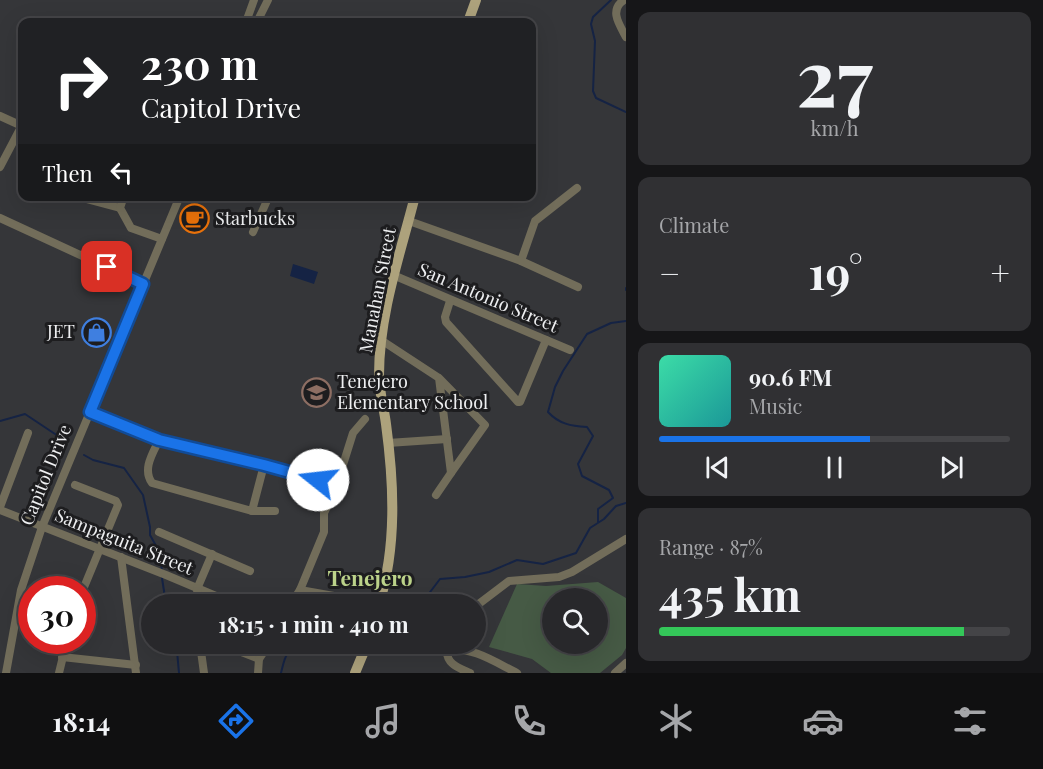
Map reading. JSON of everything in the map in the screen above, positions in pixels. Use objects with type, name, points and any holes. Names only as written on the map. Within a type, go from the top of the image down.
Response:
[{"type":"main road","points":[[469,18],[476,0]]},
{"type":"main road","name":"Manahan Street","points":[[381,594],[389,558],[392,528],[388,443],[379,376],[381,340],[393,275],[414,201]]},
{"type":"main road","points":[[356,673],[364,654]]},
{"type":"street","points":[[247,18],[254,0]]},
{"type":"street","points":[[259,18],[268,0]]},
{"type":"street","points":[[624,0],[619,4],[616,12],[626,37]]},
{"type":"street","points":[[0,116],[18,124]]},
{"type":"street","points":[[0,167],[18,133]]},
{"type":"street","points":[[521,261],[535,221],[577,188]]},
{"type":"street","points":[[94,201],[120,208],[131,228],[162,239]]},
{"type":"street","points":[[120,208],[122,201]]},
{"type":"street","name":"Capitol Drive","points":[[6,673],[4,654],[42,527],[178,201]]},
{"type":"street","points":[[253,232],[266,201]]},
{"type":"street","points":[[0,218],[143,284]]},
{"type":"street","points":[[408,221],[521,261],[578,287]]},
{"type":"street","name":"San Antonio Street","points":[[393,275],[570,350]]},
{"type":"street","points":[[450,301],[445,317],[446,322],[518,402],[520,402],[546,340]]},
{"type":"street","points":[[381,340],[439,378],[485,425],[436,495]]},
{"type":"street","points":[[439,378],[451,473]]},
{"type":"street","points":[[90,412],[159,440],[336,485]]},
{"type":"street","points":[[297,594],[324,532],[324,513],[353,433],[365,419]]},
{"type":"street","points":[[0,509],[28,433]]},
{"type":"street","points":[[388,443],[447,439]]},
{"type":"street","points":[[159,440],[149,462],[148,472],[152,483],[252,511],[275,511]]},
{"type":"street","points":[[252,511],[264,465]]},
{"type":"street","points":[[75,485],[116,501],[118,505],[89,576]]},
{"type":"street","name":"Sampaguita Street","points":[[0,509],[210,594]]},
{"type":"street","points":[[159,532],[250,571]]},
{"type":"street","points":[[486,598],[509,581],[559,577],[572,572],[626,539]]},
{"type":"street","points":[[197,594],[197,589],[212,554]]},
{"type":"street","points":[[62,657],[136,669],[121,557]]},
{"type":"street","points":[[300,590],[323,594]]},
{"type":"street","points":[[59,673],[63,654]]},
{"type":"street","points":[[201,654],[204,673]]},
{"type":"street","points":[[246,654],[259,659]]},
{"type":"street","points":[[258,673],[259,659],[262,654]]},
{"type":"street","points":[[446,654],[450,662],[470,673]]},
{"type":"street","points":[[477,654],[517,673]]},
{"type":"street","points":[[615,673],[626,663]]},
{"type":"green space","points":[[598,582],[626,598],[626,648],[622,655],[600,673],[551,673],[532,659],[489,647],[517,584],[546,586]]},
{"type":"water","points":[[293,264],[318,272],[314,284],[290,276]]},
{"type":"waterway","points":[[611,0],[593,17],[591,24],[595,41],[593,91],[596,98],[626,112]]},
{"type":"waterway","points":[[598,522],[598,509],[613,498],[609,490],[582,476],[578,464],[593,436],[587,427],[566,424],[548,412],[555,387],[587,334],[611,323],[626,321]]},
{"type":"waterway","points":[[0,421],[25,414],[61,438]]},
{"type":"waterway","points":[[84,455],[93,460],[124,468],[143,495],[150,535],[160,553],[162,572]]},
{"type":"waterway","points":[[429,594],[440,579],[489,572],[517,560],[543,564],[576,553],[590,528],[604,519],[616,506],[626,503]]},
{"type":"waterway","points":[[162,578],[164,594]]},
{"type":"waterway","points":[[177,654],[179,673]]},
{"type":"waterway","points":[[281,673],[287,654]]},
{"type":"place","name":"Starbucks","points":[[194,219]]},
{"type":"place","name":"JET","points":[[96,332]]},
{"type":"place","name":"Tenejero Elementary School","points":[[316,392]]},
{"type":"district","name":"Tenejero","points":[[370,579]]},
{"type":"route","points":[[107,267],[143,284],[90,412],[159,440],[318,480]]}]
